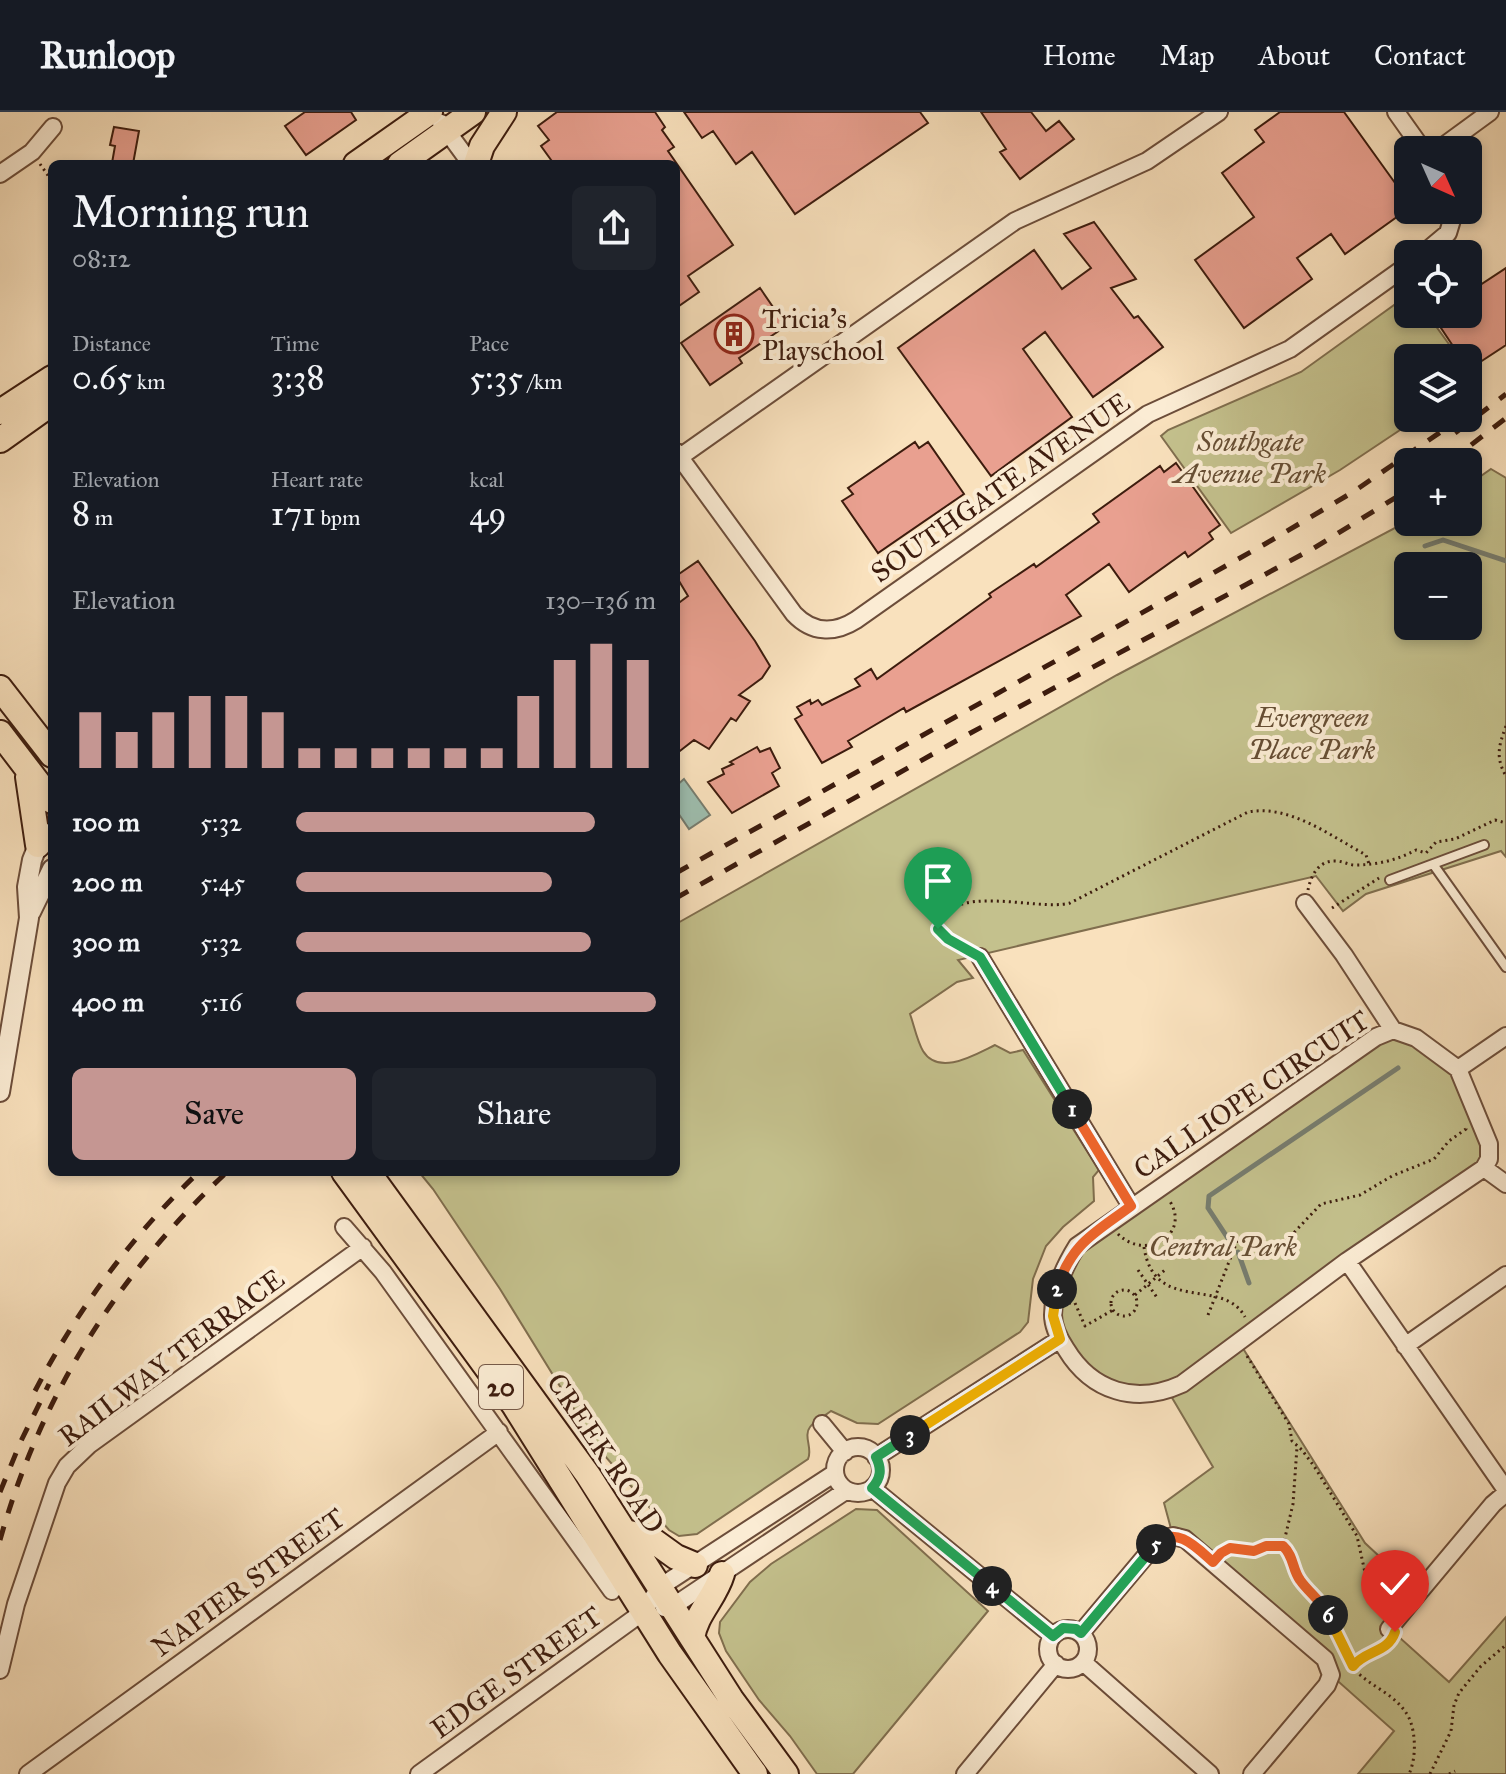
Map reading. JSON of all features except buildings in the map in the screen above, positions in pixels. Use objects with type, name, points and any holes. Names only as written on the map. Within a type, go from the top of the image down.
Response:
[{"type":"main road","points":[[363,160],[436,118],[473,112]]},
{"type":"main road","points":[[475,160],[504,112]]},
{"type":"main road","points":[[403,160],[436,118]]},
{"type":"main road","points":[[0,412],[48,381]]},
{"type":"main road","points":[[0,440],[48,406]]},
{"type":"main road","points":[[0,688],[48,750]]},
{"type":"main road","points":[[0,733],[48,796]]},
{"type":"main road","points":[[27,769],[48,854]]},
{"type":"main road","name":"CREEK ROAD","points":[[347,1176],[514,1405],[643,1612],[755,1774]]},
{"type":"main road","name":"CREEK ROAD","points":[[371,1176],[588,1475],[731,1699],[786,1774]]},
{"type":"main road","points":[[626,1532],[651,1539],[676,1557],[695,1565]]},
{"type":"main road","points":[[692,1638],[697,1618],[717,1592],[722,1574]]},
{"type":"street","points":[[680,453],[1015,221],[1147,161],[1219,112]]},
{"type":"street","points":[[1396,112],[1413,136]]},
{"type":"street","points":[[1457,136],[1490,112]]},
{"type":"street","points":[[436,118],[470,160]]},
{"type":"street","points":[[0,174],[32,152],[53,127]]},
{"type":"street","points":[[1440,240],[1448,233],[1451,224]]},
{"type":"street","name":"SOUTHGATE AVENUE","points":[[680,457],[794,614],[816,629],[837,630],[856,620],[1148,414],[1290,349],[1394,275]]},
{"type":"street","points":[[29,918],[27,887],[32,860],[48,854]]},
{"type":"street","points":[[0,1092],[29,918],[48,854]]},
{"type":"street","points":[[1305,903],[1344,955],[1393,1030]]},
{"type":"street","points":[[980,957],[1131,1206]]},
{"type":"street","name":"CALLIOPE CIRCUIT","points":[[1458,1069],[1416,1038],[1393,1030],[1376,1037],[1077,1246],[1063,1268],[1053,1316],[1060,1339],[1077,1368],[1101,1386],[1128,1394],[1168,1391],[1182,1384],[1347,1261],[1484,1168]]},
{"type":"street","points":[[1506,1036],[1458,1069],[1489,1144],[1489,1159],[1484,1168],[1506,1184]]},
{"type":"street","points":[[344,1227],[363,1247],[612,1591]]},
{"type":"street","name":"RAILWAY TERRACE","points":[[0,1670],[16,1604],[48,1507],[57,1483],[74,1458],[363,1247]]},
{"type":"street","points":[[1347,1261],[1506,1492],[1389,1629]]},
{"type":"street","points":[[1405,1346],[1506,1275]]},
{"type":"street","points":[[876,1457],[1060,1339]]},
{"type":"street","points":[[822,1424],[845,1452]]},
{"type":"street","name":"NAPIER STREET","points":[[28,1774],[499,1432]]},
{"type":"street","points":[[865,1449],[876,1457],[881,1470],[872,1488],[860,1493],[841,1486],[835,1473],[838,1461],[845,1452],[865,1449]]},
{"type":"street","points":[[666,1597],[695,1565],[835,1473]]},
{"type":"street","points":[[872,1488],[1053,1636]]},
{"type":"street","points":[[666,1597],[722,1574],[847,1490]]},
{"type":"street","points":[[1081,1633],[1159,1540],[1173,1536],[1185,1539],[1213,1562],[1325,1659],[1331,1675],[1327,1685],[1252,1774]]},
{"type":"street","points":[[1395,1571],[1421,1590]]},
{"type":"street","name":"EDGE STREET","points":[[419,1774],[666,1597]]},
{"type":"street","points":[[1063,1628],[1076,1629],[1086,1637],[1089,1650],[1083,1662],[1073,1669],[1060,1668],[1051,1660],[1048,1647],[1053,1636],[1063,1628]]},
{"type":"street","points":[[1083,1662],[1210,1774]]},
{"type":"street","points":[[965,1774],[1056,1664]]},
{"type":"lane","points":[[1390,880],[1484,845]]},
{"type":"lane","points":[[1433,864],[1506,967]]},
{"type":"path","points":[[32,152],[48,175]]},
{"type":"path","points":[[1506,726],[1498,761],[1506,776]]},
{"type":"path","points":[[980,957],[948,939],[938,929],[943,916],[961,903],[979,899],[1056,907],[1070,903],[1248,812],[1258,810],[1293,817],[1366,855],[1369,864]]},
{"type":"path","points":[[1305,903],[1310,878],[1319,866],[1332,861],[1354,865],[1396,861],[1416,850],[1426,853],[1436,842],[1455,839],[1495,820],[1506,823]]},
{"type":"path","points":[[1332,908],[1380,877],[1390,880]]},
{"type":"path","points":[[1208,1315],[1238,1239],[1255,1246],[1271,1247],[1287,1240],[1321,1204],[1360,1195],[1392,1176],[1434,1159],[1449,1141],[1466,1129],[1458,1113],[1474,1107]]},
{"type":"path","points":[[1115,1230],[1125,1241],[1144,1247],[1164,1240],[1173,1229],[1176,1216],[1160,1186]]},
{"type":"path","points":[[1144,1247],[1146,1263],[1169,1287],[1184,1293],[1205,1293],[1235,1304],[1246,1317],[1238,1323]]},
{"type":"path","points":[[1138,1270],[1158,1299]]},
{"type":"path","points":[[1135,1295],[1165,1270]]},
{"type":"path","points":[[1125,1289],[1135,1295],[1138,1305],[1133,1314],[1123,1316],[1113,1310],[1110,1300],[1115,1291],[1125,1289]]},
{"type":"path","points":[[1065,1303],[1075,1303],[1085,1326],[1113,1310]]},
{"type":"path","points":[[1243,1349],[1289,1424],[1292,1441],[1314,1466],[1357,1536],[1370,1584],[1407,1592],[1421,1590]]},
{"type":"path","points":[[1283,1546],[1293,1504],[1297,1447]]},
{"type":"path","points":[[1213,1562],[1230,1548],[1254,1551],[1266,1546],[1283,1546]]},
{"type":"path","points":[[1283,1546],[1292,1557],[1300,1582],[1326,1610],[1336,1636],[1358,1673],[1389,1695],[1410,1720],[1414,1756],[1409,1774]]},
{"type":"path","points":[[1353,1666],[1358,1660],[1392,1643],[1395,1632],[1389,1629]]},
{"type":"path","points":[[1431,1774],[1451,1731],[1454,1705],[1459,1693],[1481,1666],[1506,1645]]},
{"type":"path","points":[[1449,1774],[1455,1771]]},
{"type":"green space","name":"Southgate Avenue Park","points":[[1394,305],[1394,328],[1437,328],[1449,344],[1394,344],[1394,432],[1397,432],[1340,470],[1231,533],[1161,436],[1168,430],[1301,372]]},
{"type":"green space","name":"Evergreen Place Park","points":[[1491,469],[1506,478],[1506,857],[1501,851],[1366,894],[1343,911],[1316,876],[958,960],[973,978],[957,982],[910,1014],[923,1051],[930,1059],[948,1063],[968,1058],[995,1045],[1010,1053],[1023,1050],[1099,1170],[1093,1177],[1094,1201],[1046,1246],[1033,1279],[1028,1322],[1020,1332],[878,1424],[857,1423],[831,1411],[808,1431],[808,1459],[697,1534],[679,1536],[669,1530],[598,1448],[500,1289],[422,1176],[680,1176],[680,922],[1117,675],[1394,528],[1394,536],[1482,536],[1482,475]]},
{"type":"green space","name":"Central Park","points":[[1393,1030],[1458,1069],[1489,1159],[1239,1342],[1365,1543],[1421,1590],[1390,1629],[1449,1682],[1506,1617],[1506,1774],[1358,1774],[1394,1731],[1331,1675],[1324,1659],[1173,1536],[1164,1503],[1213,1467],[1168,1391],[1101,1386],[1060,1339],[1056,1303],[1077,1246]]},
{"type":"green space","points":[[856,1509],[877,1510],[988,1611],[853,1774],[817,1774],[759,1700],[726,1651],[719,1633],[720,1622],[750,1582],[771,1564]]},
{"type":"shaded area","points":[[684,779],[710,815],[689,829],[680,816],[680,782]]},
{"type":"waterway","points":[[1425,546],[1443,540],[1506,561]]},
{"type":"waterway","points":[[1231,1243],[1208,1208],[1209,1196],[1398,1068]]},
{"type":"waterway","points":[[1238,1252],[1249,1283]]},
{"type":"railway","points":[[1455,433],[1506,394]]},
{"type":"railway","points":[[1467,448],[1506,418]]},
{"type":"railway","points":[[680,871],[1265,544],[1353,492],[1441,432]]},
{"type":"railway","points":[[680,896],[965,736],[1314,548],[1394,499]]},
{"type":"railway","points":[[35,1391],[69,1331],[108,1275],[151,1221],[195,1176]]},
{"type":"railway","points":[[0,1540],[37,1436],[88,1340],[151,1252],[223,1176]]},
{"type":"railway","points":[[0,1492],[49,1384]]},
{"type":"place","name":"Tricia's Playschool","points":[[734,334]]},
{"type":"route","points":[[938,929],[948,939],[980,957],[1131,1206],[1077,1246],[1063,1268],[1053,1316],[1060,1339],[876,1457],[881,1470],[872,1488],[1053,1636],[1063,1628],[1076,1629],[1081,1633],[1159,1540],[1173,1536],[1185,1539],[1213,1562],[1230,1548],[1254,1551],[1266,1546],[1283,1546],[1292,1557],[1300,1582],[1326,1610],[1353,1666],[1367,1655],[1386,1648],[1392,1643],[1395,1632]]}]
